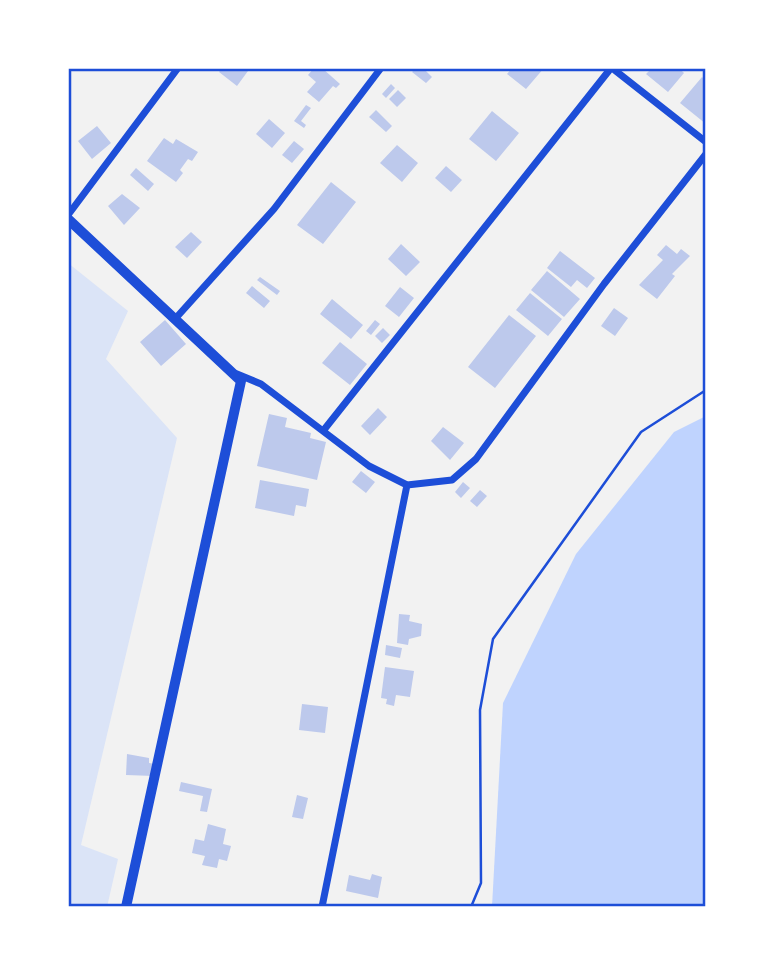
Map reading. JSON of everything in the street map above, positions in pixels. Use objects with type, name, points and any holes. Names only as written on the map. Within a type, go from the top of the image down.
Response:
[{"type":"street","points":[[126,907],[241,381],[68,217],[178,68]]},
{"type":"street","points":[[175,319],[274,209],[381,68]]},
{"type":"street","points":[[323,431],[612,68],[706,142]]},
{"type":"street","points":[[230,371],[261,384],[369,466],[407,485],[452,480],[476,458],[604,284],[706,153]]},
{"type":"street","points":[[322,907],[407,485]]},
{"type":"path","points":[[471,907],[481,883],[480,710],[493,639],[641,432],[706,390]]},
{"type":"shaded area","points":[[68,263],[128,311],[106,359],[177,438],[81,845],[118,859],[107,907],[68,907]]},
{"type":"water","points":[[706,416],[706,907],[492,907],[503,703],[576,554],[674,432]]},
{"type":"building","points":[[222,68],[245,68],[248,71],[237,86],[219,72]]},
{"type":"building","points":[[314,68],[322,68],[340,84],[336,88],[333,86],[319,102],[307,92],[316,82],[308,75]]},
{"type":"building","points":[[416,68],[423,68],[432,77],[426,83],[412,72]]},
{"type":"building","points":[[512,68],[544,68],[526,89],[507,74]]},
{"type":"building","points":[[652,68],[679,68],[684,73],[668,92],[646,74]]},
{"type":"building","points":[[702,77],[706,81],[706,124],[680,103]]},
{"type":"building","points":[[391,84],[395,88],[386,98],[382,94]]},
{"type":"building","points":[[398,90],[406,98],[397,107],[389,99]]},
{"type":"building","points":[[306,105],[311,108],[301,121],[306,125],[304,128],[294,121]]},
{"type":"building","points":[[376,110],[392,126],[386,132],[369,117]]},
{"type":"building","points":[[492,111],[519,133],[496,161],[469,139]]},
{"type":"building","points":[[269,119],[285,133],[272,148],[256,134]]},
{"type":"building","points":[[97,126],[111,143],[92,159],[78,141]]},
{"type":"building","points":[[164,138],[173,144],[176,139],[198,152],[192,161],[188,159],[176,182],[147,161]]},
{"type":"building","points":[[294,141],[304,149],[292,163],[282,155]]},
{"type":"building","points":[[397,145],[418,163],[402,182],[380,163]]},
{"type":"building","points":[[446,166],[462,180],[451,192],[435,178]]},
{"type":"building","points":[[136,168],[154,184],[148,191],[130,175]]},
{"type":"building","points":[[331,182],[356,202],[323,244],[297,225]]},
{"type":"building","points":[[122,194],[140,208],[124,225],[108,206]]},
{"type":"building","points":[[191,232],[202,242],[187,258],[175,247]]},
{"type":"building","points":[[401,244],[420,262],[406,276],[388,259]]},
{"type":"building","points":[[666,245],[677,254],[681,249],[690,256],[672,274],[675,276],[657,299],[639,285],[663,260],[657,255]]},
{"type":"building","points":[[560,251],[595,278],[587,288],[577,280],[571,287],[547,268]]},
{"type":"building","points":[[547,271],[580,299],[564,317],[531,290]]},
{"type":"building","points":[[260,277],[280,291],[277,295],[257,280]]},
{"type":"building","points":[[252,286],[270,301],[264,308],[246,293]]},
{"type":"building","points":[[400,287],[414,298],[399,317],[385,306]]},
{"type":"building","points":[[530,293],[562,319],[548,336],[516,310]]},
{"type":"building","points":[[332,299],[363,325],[351,339],[320,314]]},
{"type":"building","points":[[614,308],[628,318],[615,336],[601,326]]},
{"type":"building","points":[[509,315],[536,336],[495,388],[468,367]]},
{"type":"building","points":[[165,320],[186,344],[161,366],[140,342]]},
{"type":"building","points":[[375,320],[380,324],[371,335],[366,331]]},
{"type":"building","points":[[383,328],[390,335],[382,343],[375,336]]},
{"type":"building","points":[[340,342],[367,364],[350,385],[322,363]]},
{"type":"building","points":[[378,408],[387,417],[370,435],[361,426]]},
{"type":"building","points":[[269,414],[287,418],[285,427],[311,433],[310,438],[326,442],[317,480],[257,466]]},
{"type":"building","points":[[443,427],[464,443],[450,460],[431,441]]},
{"type":"building","points":[[361,471],[375,482],[366,493],[352,482]]},
{"type":"building","points":[[260,480],[309,489],[306,507],[296,505],[294,516],[255,508]]},
{"type":"building","points":[[463,482],[470,488],[461,498],[455,492]]},
{"type":"building","points":[[480,490],[487,496],[477,507],[470,501]]},
{"type":"building","points":[[399,614],[410,615],[409,621],[422,624],[421,636],[409,639],[408,645],[397,643]]},
{"type":"building","points":[[386,645],[402,648],[400,658],[385,655]]},
{"type":"building","points":[[385,667],[414,671],[410,697],[396,695],[394,706],[386,704],[387,699],[381,698]]},
{"type":"building","points":[[302,704],[328,707],[325,733],[299,730]]},
{"type":"building","points":[[127,754],[149,758],[149,763],[155,764],[154,776],[126,775]]},
{"type":"building","points":[[181,782],[212,789],[207,812],[200,811],[203,796],[179,791]]},
{"type":"building","points":[[297,795],[308,798],[303,819],[292,817]]},
{"type":"building","points":[[208,824],[226,829],[223,844],[231,846],[227,861],[219,859],[217,868],[202,865],[205,856],[192,853],[195,839],[204,841]]},
{"type":"building","points":[[372,874],[382,877],[378,898],[346,891],[349,875],[370,880]]}]
